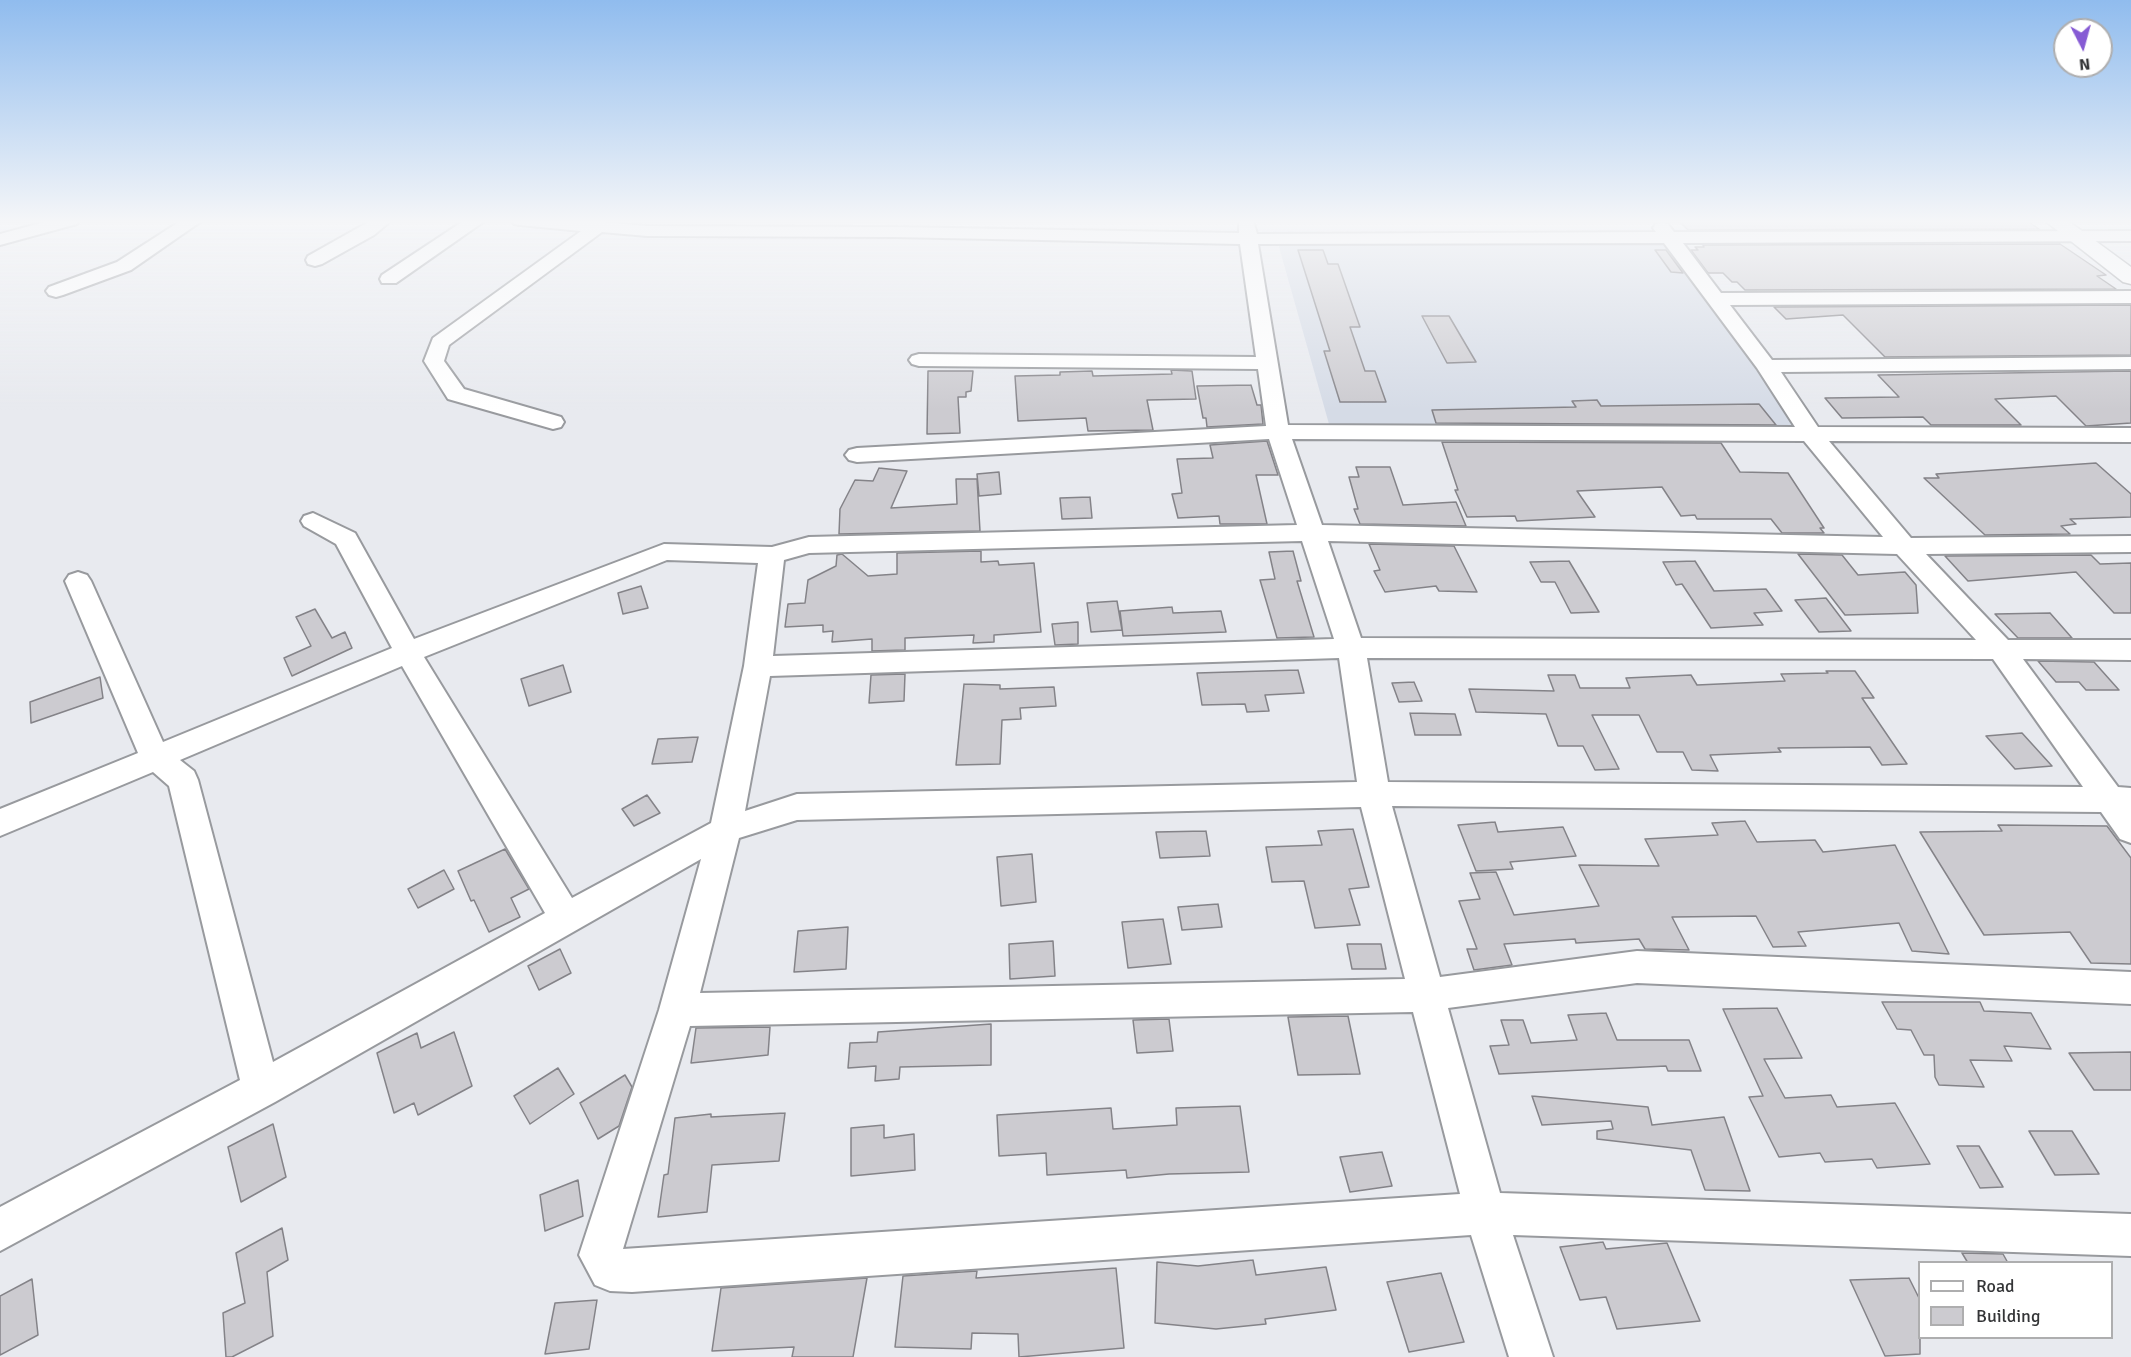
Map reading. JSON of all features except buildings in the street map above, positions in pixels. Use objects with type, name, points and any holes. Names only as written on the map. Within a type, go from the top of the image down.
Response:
[{"type":"street","points":[[56,291],[77,283]]},
{"type":"street","points":[[521,283],[440,342],[434,361],[456,394],[553,422]]},
{"type":"street","points":[[1256,283],[1278,432],[1351,648],[1374,787],[1373,794],[1485,1213],[1531,1357]]},
{"type":"street","points":[[1705,283],[1766,366],[1811,434],[1904,546],[2001,650],[2119,800],[2131,830]]},
{"type":"street","points":[[1717,299],[2131,297]]},
{"type":"street","points":[[919,360],[1268,363]]},
{"type":"street","points":[[1766,366],[2131,363]]},
{"type":"street","points":[[857,455],[1278,432],[2131,435]]},
{"type":"street","points":[[313,521],[346,539],[408,653],[566,918]]},
{"type":"street","points":[[0,823],[408,653],[664,552],[772,555],[809,545],[1313,533],[1904,546],[2131,544]]},
{"type":"street","points":[[772,555],[758,666],[725,830],[677,1010],[600,1255],[610,1270],[632,1271],[1485,1213],[2131,1234]]},
{"type":"street","points":[[78,581],[155,757],[183,780],[261,1089]]},
{"type":"street","points":[[758,666],[1351,648],[2131,650]]},
{"type":"street","points":[[0,1230],[261,1089],[725,830],[797,807],[1373,794],[2119,800]]},
{"type":"street","points":[[677,1010],[1425,995],[1637,967],[2131,988]]},
{"type":"shaded area","points":[[1289,283],[1696,283],[1797,428],[1329,424]]}]
